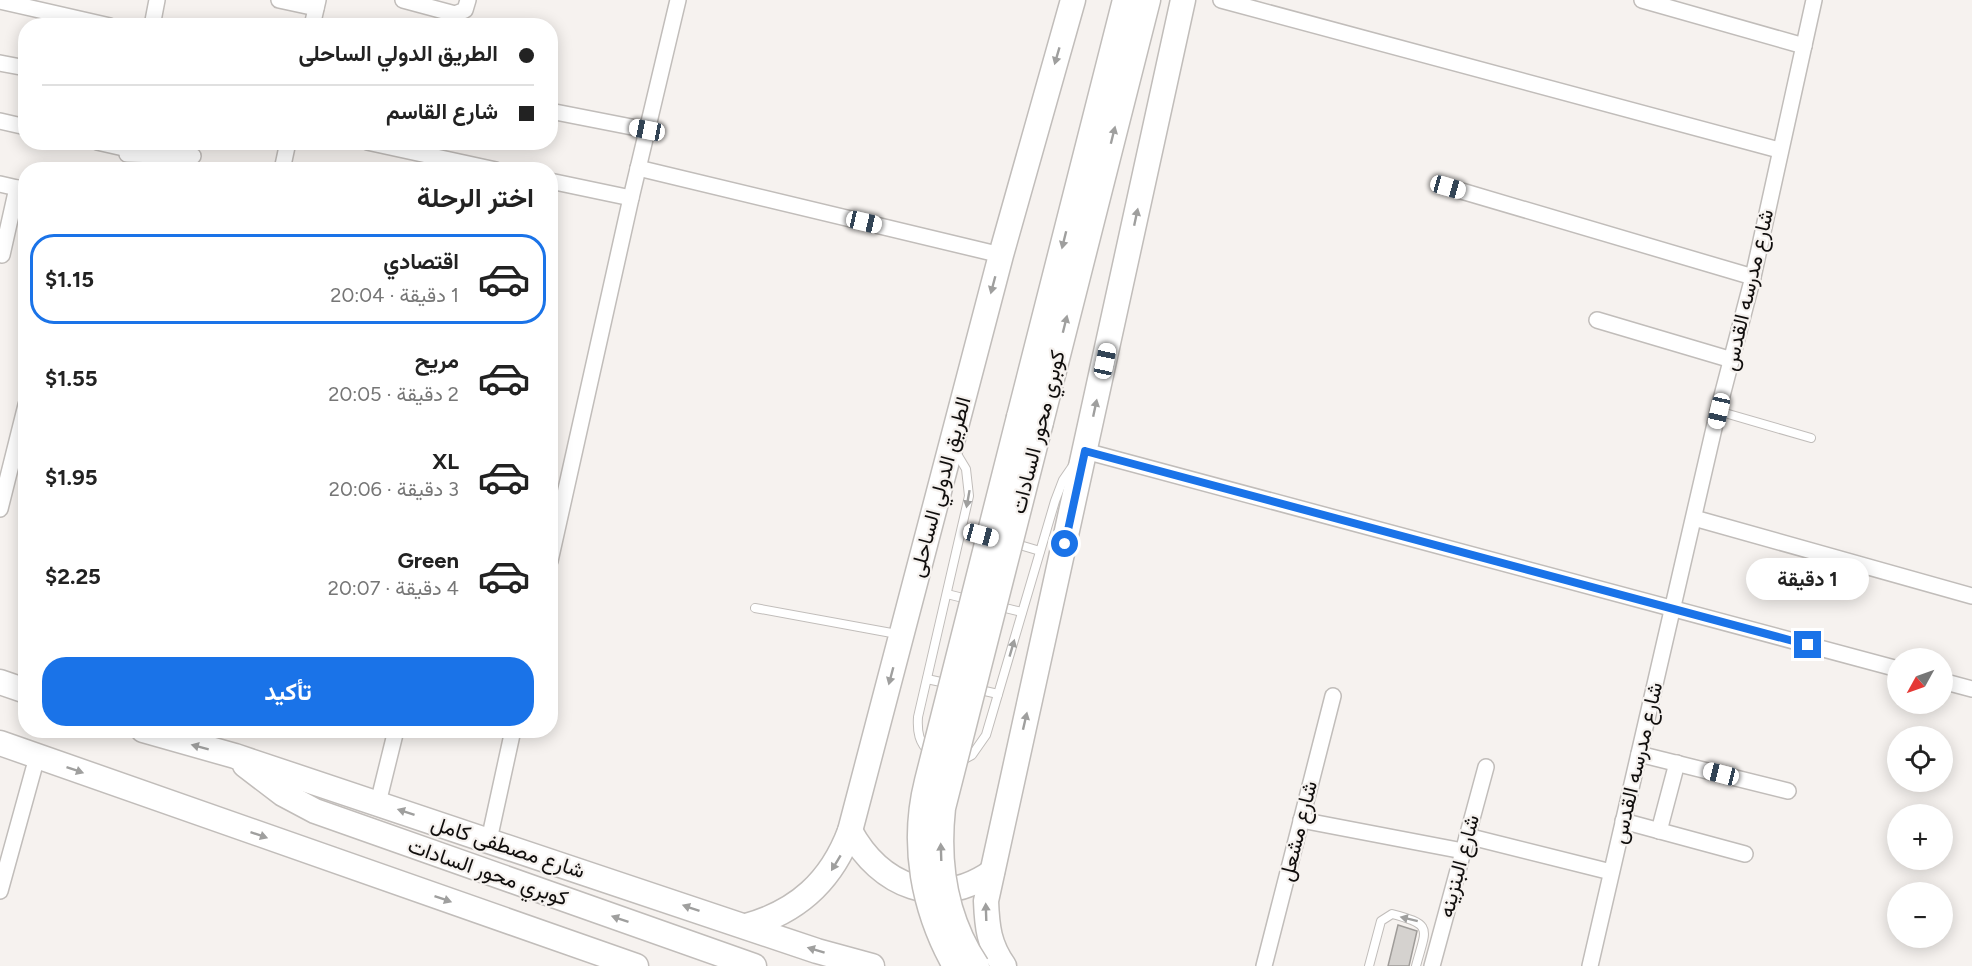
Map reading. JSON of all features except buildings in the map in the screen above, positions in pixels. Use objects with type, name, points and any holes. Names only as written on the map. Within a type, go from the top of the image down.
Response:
[{"type":"main road","name":"الطريق الدولي الساحلى","points":[[746,926],[786,912],[803,900],[832,870],[850,831],[1001,255],[1073,0]]},
{"type":"main road","name":"كوبري محور السادات","points":[[977,966],[954,921],[944,885],[940,847],[943,808],[1125,0]]},
{"type":"main road","name":"كوبري محور السادات","points":[[955,966],[937,929],[927,897],[921,863],[920,819],[927,781],[1148,0]]},
{"type":"main road","points":[[1004,966],[994,952],[987,930],[986,901],[1183,0]]},
{"type":"main road","points":[[0,682],[18,688]]},
{"type":"main road","name":"شارع مصطفى كامل","points":[[174,738],[378,803],[817,951],[872,966]]},
{"type":"main road","points":[[0,743],[636,966]]},
{"type":"main road","name":"كوبري محور السادات","points":[[235,756],[283,794],[315,811],[754,966]]},
{"type":"main road","points":[[850,831],[861,851],[876,867],[894,879],[914,887],[936,891],[958,888],[978,881],[992,872]]},
{"type":"street","points":[[154,18],[157,0]]},
{"type":"street","points":[[279,0],[317,4]]},
{"type":"street","points":[[403,0],[455,14],[465,10],[468,0]]},
{"type":"street","points":[[558,525],[678,0]]},
{"type":"street","points":[[1221,0],[1779,150]]},
{"type":"street","points":[[1642,0],[1804,46]]},
{"type":"street","name":"شارع مدرسه القدس","points":[[1590,966],[1672,608],[1753,277],[1779,150],[1814,0]]},
{"type":"street","points":[[0,1],[75,18]]},
{"type":"street","points":[[0,63],[18,66]]},
{"type":"street","points":[[558,113],[647,130]]},
{"type":"street","points":[[0,121],[18,125]]},
{"type":"street","points":[[144,150],[193,156]]},
{"type":"street","points":[[404,150],[459,162]]},
{"type":"street","points":[[638,168],[1001,255]]},
{"type":"street","points":[[558,183],[631,198]]},
{"type":"street","points":[[0,184],[18,188]]},
{"type":"street","points":[[1448,187],[1753,277]]},
{"type":"street","points":[[2,255],[18,199]]},
{"type":"street","points":[[1597,320],[1732,360]]},
{"type":"street","points":[[0,509],[18,437]]},
{"type":"street","points":[[1085,451],[1887,666]]},
{"type":"street","points":[[1694,518],[1972,596]]},
{"type":"street","points":[[1953,684],[1972,689]]},
{"type":"street","name":"شارع مشعل","points":[[1264,966],[1332,696]]},
{"type":"street","points":[[378,803],[394,738]]},
{"type":"street","points":[[489,840],[511,738]]},
{"type":"street","points":[[1639,754],[1788,791]]},
{"type":"street","points":[[0,891],[37,757]]},
{"type":"street","points":[[1659,831],[1677,763]]},
{"type":"street","name":"شارع البنزينه","points":[[1432,966],[1486,767]]},
{"type":"street","points":[[1301,820],[1465,843],[1611,872]]},
{"type":"street","points":[[1623,821],[1745,854]]},
{"type":"lane","points":[[1719,411],[1811,438]]},
{"type":"lane","points":[[951,446],[962,460],[969,477],[969,496],[917,729],[920,741],[927,751],[949,762],[972,755],[981,747],[1063,480],[1085,451]]},
{"type":"lane","points":[[962,530],[995,538]]},
{"type":"lane","points":[[1006,542],[1040,551]]},
{"type":"lane","points":[[947,594],[979,602]]},
{"type":"lane","points":[[990,604],[1022,612]]},
{"type":"lane","points":[[755,608],[902,635]]},
{"type":"lane","points":[[927,679],[957,685]]},
{"type":"lane","points":[[968,687],[998,694]]},
{"type":"lane","points":[[1369,966],[1381,921],[1392,914],[1419,921],[1423,925],[1425,934],[1416,966]]},
{"type":"route","points":[[1065,544],[1085,451],[1808,645]]}]
